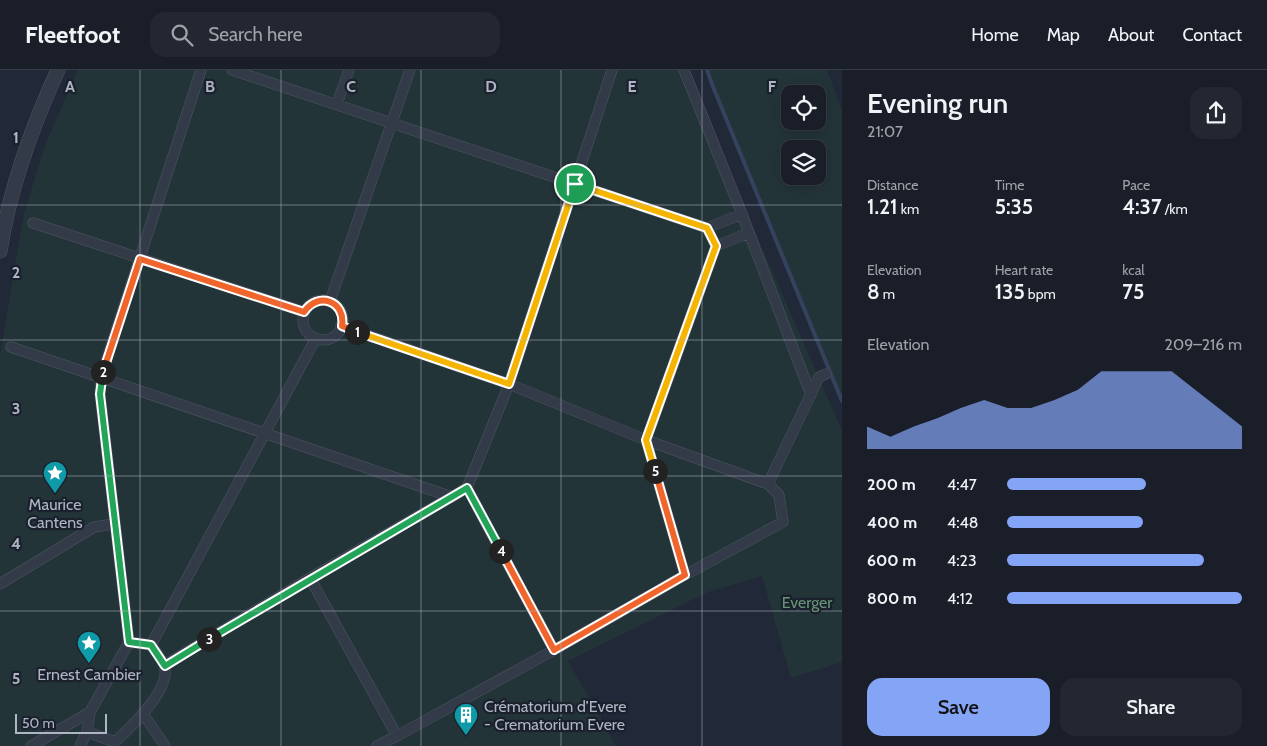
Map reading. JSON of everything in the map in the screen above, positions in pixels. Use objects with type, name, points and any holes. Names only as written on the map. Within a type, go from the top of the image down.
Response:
[{"type":"street","points":[[0,251],[6,211],[18,169],[58,70]]},
{"type":"street","points":[[80,746],[87,732],[90,712],[129,642],[100,394],[101,378],[201,70]]},
{"type":"street","points":[[232,70],[391,121],[707,228],[742,214]]},
{"type":"street","points":[[337,104],[349,70]]},
{"type":"street","points":[[330,301],[410,70]]},
{"type":"street","points":[[165,666],[310,578],[467,488],[509,384],[612,70]]},
{"type":"street","points":[[684,70],[812,395]]},
{"type":"street","points":[[33,223],[304,312]]},
{"type":"street","points":[[685,575],[646,440],[716,246],[707,228]]},
{"type":"street","points":[[716,246],[749,233]]},
{"type":"street","points":[[318,300],[330,301],[335,304],[342,314],[342,326],[334,336],[328,339],[316,338],[310,335],[304,325],[304,312],[312,303],[318,300]]},
{"type":"street","points":[[342,326],[509,384],[646,440],[768,484],[778,495],[783,522],[377,746]]},
{"type":"street","points":[[151,645],[316,338]]},
{"type":"street","points":[[11,347],[452,497]]},
{"type":"street","points":[[768,484],[819,377],[826,374]]},
{"type":"street","points":[[467,488],[554,650]]},
{"type":"street","points":[[0,584],[94,527],[114,524]]},
{"type":"street","points":[[310,578],[397,736]]},
{"type":"street","points":[[87,732],[114,744],[144,715],[164,680],[165,666],[151,645],[129,642]]},
{"type":"street","points":[[31,746],[90,712]]},
{"type":"street","points":[[144,715],[165,746]]},
{"type":"green space","name":"Everger","points":[[78,70],[688,70],[748,215],[842,431],[842,662],[791,678],[762,576],[708,592],[568,661],[616,746],[0,746],[0,355],[24,213],[46,143]]},
{"type":"green space","points":[[707,70],[827,70],[842,110],[842,401]]},
{"type":"waterway","points":[[707,70],[715,92]]},
{"type":"waterway","points":[[716,94],[842,401]]},
{"type":"place","name":"Maurice Cantens","points":[[55,494]]},
{"type":"place","name":"Ernest Cambier","points":[[89,664]]},
{"type":"place","name":"Crématorium d’Evere - Crematorium Evere","points":[[466,736]]},
{"type":"route","points":[[575,184],[707,228],[716,246],[646,440],[685,575],[554,650],[467,488],[310,578],[165,666],[151,645],[129,642],[100,394],[101,378],[140,259],[304,312],[312,303],[318,300],[330,301],[335,304],[342,314],[342,326],[509,384],[575,184]]}]
